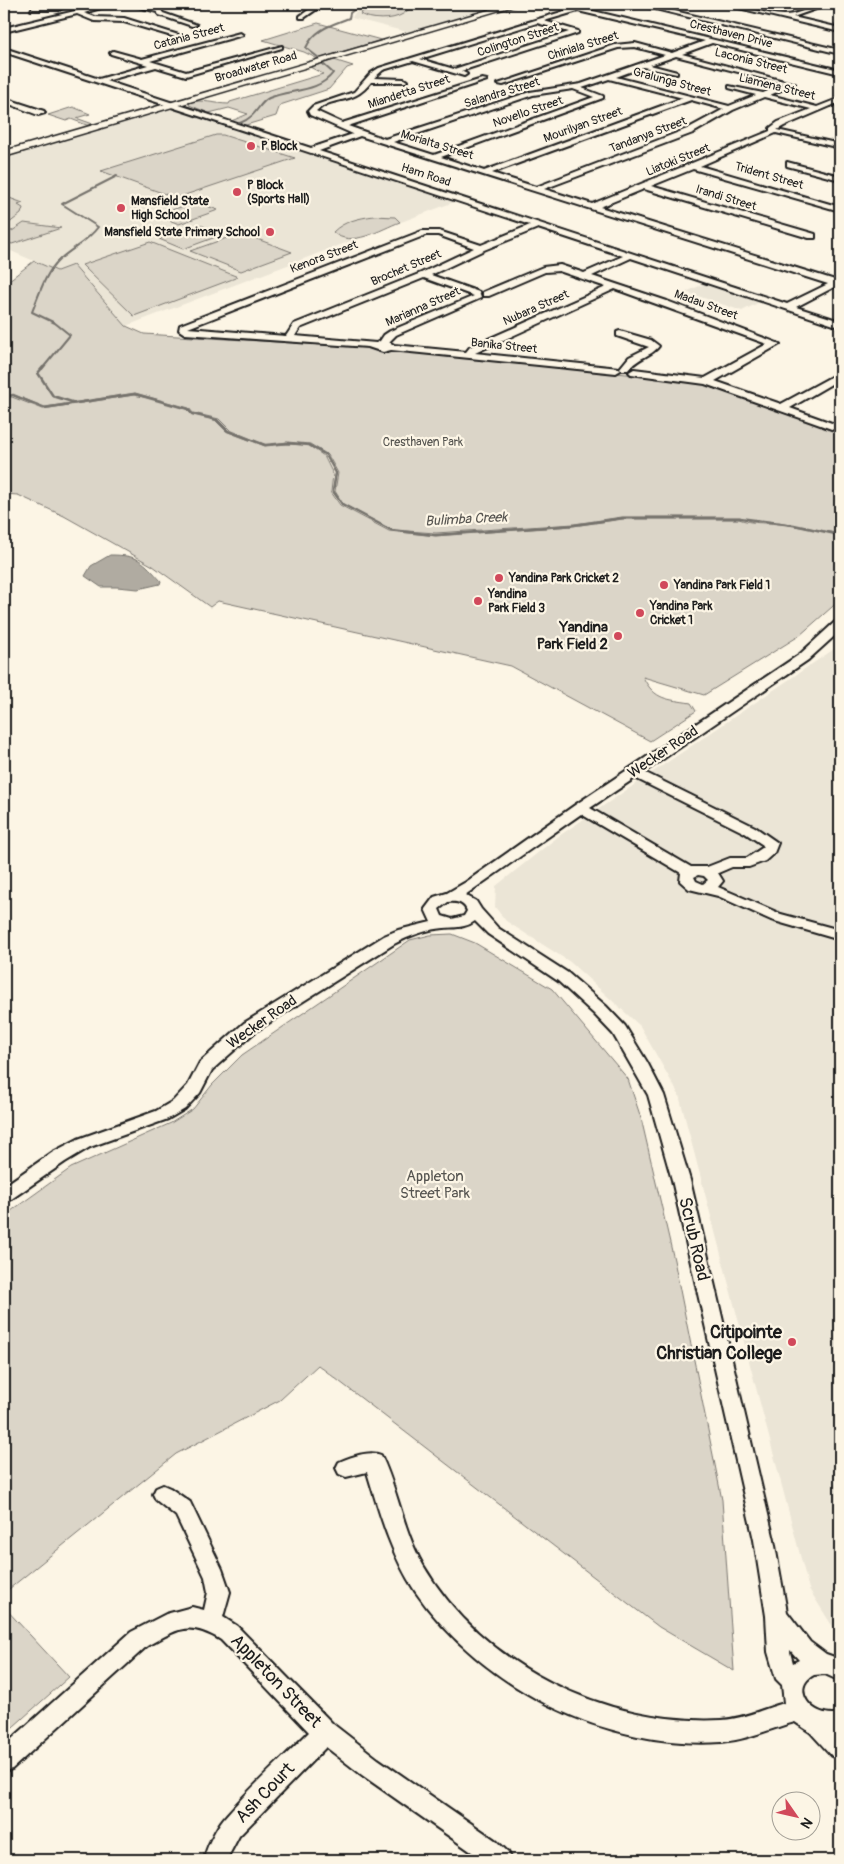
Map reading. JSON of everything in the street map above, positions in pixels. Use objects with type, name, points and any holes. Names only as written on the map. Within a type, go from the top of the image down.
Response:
[{"type":"main road","name":"Broadwater Road","points":[[4,154],[516,4]]},
{"type":"street","points":[[4,30],[111,4]]},
{"type":"street","points":[[131,4],[159,11],[161,14],[194,25]]},
{"type":"street","points":[[302,17],[321,4]]},
{"type":"street","name":"Cresthaven Drive","points":[[558,4],[840,72]]},
{"type":"street","name":"Morialta Street","points":[[594,4],[381,69],[375,72],[360,92],[313,108],[313,113],[360,134],[838,282]]},
{"type":"street","points":[[638,4],[840,52]]},
{"type":"street","points":[[725,4],[840,30]]},
{"type":"street","points":[[738,7],[748,4]]},
{"type":"street","points":[[785,18],[827,4]]},
{"type":"street","points":[[33,8],[61,6]]},
{"type":"street","points":[[77,12],[94,20],[124,20],[175,37]]},
{"type":"street","name":"Colington Street","points":[[456,71],[576,32],[537,21]]},
{"type":"street","points":[[827,28],[840,23]]},
{"type":"street","name":"Catania Street","points":[[144,61],[240,35]]},
{"type":"street","name":"Salandra Street","points":[[385,142],[532,93],[574,88],[610,77],[712,41]]},
{"type":"street","name":"Chiniala Street","points":[[501,84],[617,46],[635,45],[674,54]]},
{"type":"street","points":[[113,53],[186,74],[280,47]]},
{"type":"street","name":"Ham Road","points":[[6,52],[840,324]]},
{"type":"street","name":"Laconia Street","points":[[674,54],[792,84],[764,95]]},
{"type":"street","points":[[412,59],[532,93]]},
{"type":"street","points":[[99,81],[157,65]]},
{"type":"street","points":[[643,65],[675,73]]},
{"type":"street","name":"Gralunga Street","points":[[610,77],[730,108]]},
{"type":"street","points":[[370,80],[404,81]]},
{"type":"street","name":"Miandetta Street","points":[[341,126],[484,80]]},
{"type":"street","name":"Liamena Street","points":[[730,87],[818,109]]},
{"type":"street","name":"Novello Street","points":[[434,157],[602,97],[574,88]]},
{"type":"street","name":"Tandanya Street","points":[[537,189],[690,131],[730,108],[764,95]]},
{"type":"street","name":"Mourilyan Street","points":[[485,173],[690,98]]},
{"type":"street","points":[[4,100],[42,113]]},
{"type":"street","name":"Liatoki Street","points":[[592,207],[775,132],[781,124],[839,102]]},
{"type":"street","points":[[775,132],[840,146]]},
{"type":"street","points":[[310,151],[360,134]]},
{"type":"street","points":[[790,164],[840,178]]},
{"type":"street","name":"Trident Street","points":[[692,166],[840,208]]},
{"type":"street","name":"Irandi Street","points":[[644,186],[806,233]]},
{"type":"street","name":"Brochet Street","points":[[289,338],[297,326],[424,275],[481,248],[538,225]]},
{"type":"street","name":"Kenora Street","points":[[184,330],[183,326],[186,324],[425,232],[439,233],[481,248]]},
{"type":"street","points":[[585,276],[632,255]]},
{"type":"street","name":"Madau Street","points":[[555,267],[616,286],[775,344],[707,381]]},
{"type":"street","name":"Marianna Street","points":[[383,345],[387,337],[393,333],[480,295],[555,267]]},
{"type":"street","points":[[424,275],[480,295]]},
{"type":"street","points":[[788,306],[838,282]]},
{"type":"street","name":"Nubara Street","points":[[469,355],[473,349],[616,286]]},
{"type":"street","name":"Banika Street","points":[[184,330],[383,345],[625,370],[707,381],[840,429]]},
{"type":"street","points":[[620,334],[648,342],[654,346],[652,349],[632,359],[625,370]]},
{"type":"street","points":[[782,408],[840,375]]},
{"type":"street","name":"Wecker Road","points":[[4,1195],[59,1157],[84,1143],[162,1115],[179,1105],[194,1089],[206,1066],[250,1027],[403,933],[432,909],[438,900],[451,896],[484,877],[580,808],[804,657],[824,641],[840,624]]},
{"type":"street","points":[[580,808],[689,872],[696,870],[710,872],[730,862],[749,863],[760,858],[769,850],[771,842],[634,772]]},
{"type":"street","points":[[689,872],[686,878],[689,884],[698,888],[708,888],[724,893],[774,917],[840,934]]},
{"type":"street","points":[[708,888],[716,881],[710,872]]},
{"type":"street","points":[[474,909],[484,877]]},
{"type":"street","points":[[451,896],[465,899],[474,909]]},
{"type":"street","points":[[432,909],[434,917],[451,923]]},
{"type":"street","name":"Wecker Road","points":[[403,933],[469,919],[474,909]]},
{"type":"street","name":"Scrub Road","points":[[474,909],[493,931],[534,956],[582,992],[618,1030],[639,1062],[656,1095],[680,1180],[764,1540],[776,1616],[778,1652],[784,1671],[793,1680]]},
{"type":"street","name":"Scrub Road","points":[[451,923],[493,931]]},
{"type":"street","points":[[346,1468],[379,1460],[401,1542],[423,1584],[461,1632],[505,1667],[552,1696],[599,1714],[665,1731],[724,1731],[799,1710]]},
{"type":"street","points":[[163,1494],[183,1509],[215,1576],[218,1592],[210,1622]]},
{"type":"street","name":"Scrub Road","points":[[776,1616],[802,1649],[831,1666]]},
{"type":"street","name":"Appleton Street","points":[[4,1761],[139,1640],[166,1624],[192,1618],[210,1622],[229,1632],[325,1732],[370,1767],[488,1848],[500,1860]]},
{"type":"street","points":[[831,1666],[804,1667],[793,1680],[792,1696],[799,1710],[807,1719],[827,1726],[840,1724]]},
{"type":"street","points":[[818,1724],[840,1748]]},
{"type":"street","name":"Ash Court","points":[[217,1860],[216,1856],[231,1828],[325,1732]]},
{"type":"shaded area","points":[[365,4],[505,4],[407,32],[352,18]]},
{"type":"shaded area","points":[[167,110],[175,110],[454,202],[126,326],[73,265],[57,271],[4,248],[4,158]]},
{"type":"shaded area","points":[[704,284],[760,302],[742,311],[686,292]]},
{"type":"shaded area","points":[[110,555],[128,556],[140,560],[161,581],[160,584],[138,589],[101,587],[85,576],[91,566]]},
{"type":"shaded area","name":"Citipointe Christian College","points":[[840,645],[840,1632],[831,1624],[809,1589],[679,1095],[640,1026],[570,962],[506,921],[495,907],[496,886],[559,836]]},
{"type":"green space","points":[[372,4],[416,4],[403,14],[393,18],[375,18],[360,14]]},
{"type":"green space","points":[[318,23],[381,40],[318,59],[304,52],[263,40]]},
{"type":"green space","points":[[334,60],[353,66],[347,68],[329,89],[280,105],[276,116],[246,125],[229,122],[248,114],[229,108],[209,113],[189,105],[190,102],[199,101],[229,104],[230,102],[323,74],[310,67]]},
{"type":"green space","points":[[73,107],[90,114],[76,118],[93,124],[89,126],[71,119],[66,121],[48,115]]},
{"type":"green space","points":[[216,135],[223,135],[295,158],[176,198],[101,171]]},
{"type":"green space","points":[[4,196],[23,203],[18,205],[23,208],[21,214],[4,227]]},
{"type":"green space","points":[[196,202],[218,210],[179,224],[156,215]]},
{"type":"green space","points":[[374,216],[395,217],[400,222],[375,233],[357,238],[348,239],[340,237],[333,232],[337,228],[357,219]]},
{"type":"green space","points":[[24,223],[61,228],[12,244],[4,241],[4,230],[12,231]]},
{"type":"green space","points":[[200,225],[224,234],[183,249],[159,239]]},
{"type":"green space","points":[[241,233],[292,252],[241,271],[190,251]]},
{"type":"green space","points":[[150,242],[238,277],[134,316],[82,265]]},
{"type":"green space","name":"Cresthaven Park","points":[[34,261],[57,271],[73,265],[126,326],[144,334],[393,349],[692,381],[714,387],[840,433],[840,534],[779,522],[753,522],[740,517],[622,517],[574,524],[436,533],[392,530],[343,504],[335,491],[338,473],[328,455],[310,444],[287,442],[266,445],[230,430],[219,419],[193,413],[189,408],[135,393],[45,407],[14,395],[4,396],[4,284]]},
{"type":"green space","points":[[134,395],[158,400],[186,409],[191,414],[215,420],[226,431],[265,446],[308,445],[324,456],[333,474],[331,492],[340,505],[389,531],[436,536],[573,526],[623,519],[739,519],[801,527],[840,536],[840,600],[799,636],[704,695],[643,677],[657,695],[663,698],[691,703],[696,711],[650,741],[511,666],[218,601],[210,607],[153,566],[64,516],[18,495],[4,494],[5,397],[12,397],[43,409]]},
{"type":"green space","name":"Appleton Street Park","points":[[452,934],[475,943],[552,989],[628,1079],[641,1118],[674,1260],[722,1500],[734,1671],[659,1627],[318,1365],[280,1400],[176,1454],[4,1593],[4,1216],[71,1168],[171,1123],[193,1109],[212,1085],[242,1055],[410,940],[430,935]]},
{"type":"green space","points":[[4,1607],[69,1677],[4,1735]]},
{"type":"waterway","points":[[319,58],[306,48],[309,42],[324,28],[349,18],[350,13],[361,4]]},
{"type":"waterway","points":[[240,123],[251,117],[262,103],[269,98],[320,84],[333,73],[323,64]]},
{"type":"waterway","points":[[42,369],[70,335],[55,323],[32,312],[46,278],[54,265],[89,237],[98,227],[62,204],[117,176]]},
{"type":"waterway","points":[[43,367],[38,373],[53,396],[75,403]]},
{"type":"waterway","name":"Bulimba Creek","points":[[4,397],[13,395],[44,408],[135,394],[188,409],[192,414],[217,420],[228,431],[265,445],[287,443],[309,445],[326,455],[336,473],[333,491],[342,504],[391,530],[435,535],[574,525],[623,518],[740,518],[794,525],[840,535]]},
{"type":"place","name":"P Block","points":[[251,146]]},
{"type":"place","name":"P Block (Sports Hall)","points":[[237,192]]},
{"type":"place","name":"Mansfield State High School","points":[[121,208]]},
{"type":"place","name":"Mansfield State Primary School","points":[[270,232]]},
{"type":"place","name":"Yandina Park Cricket 2","points":[[499,578]]},
{"type":"place","name":"Yandina Park Field 1","points":[[664,585]]},
{"type":"place","name":"Yandina Park Field 3","points":[[478,601]]},
{"type":"place","name":"Yandina Park Cricket 1","points":[[640,613]]},
{"type":"place","name":"Yandina Park Field 2","points":[[618,636]]},
{"type":"place","name":"Citipointe Christian College","points":[[792,1342]]}]
